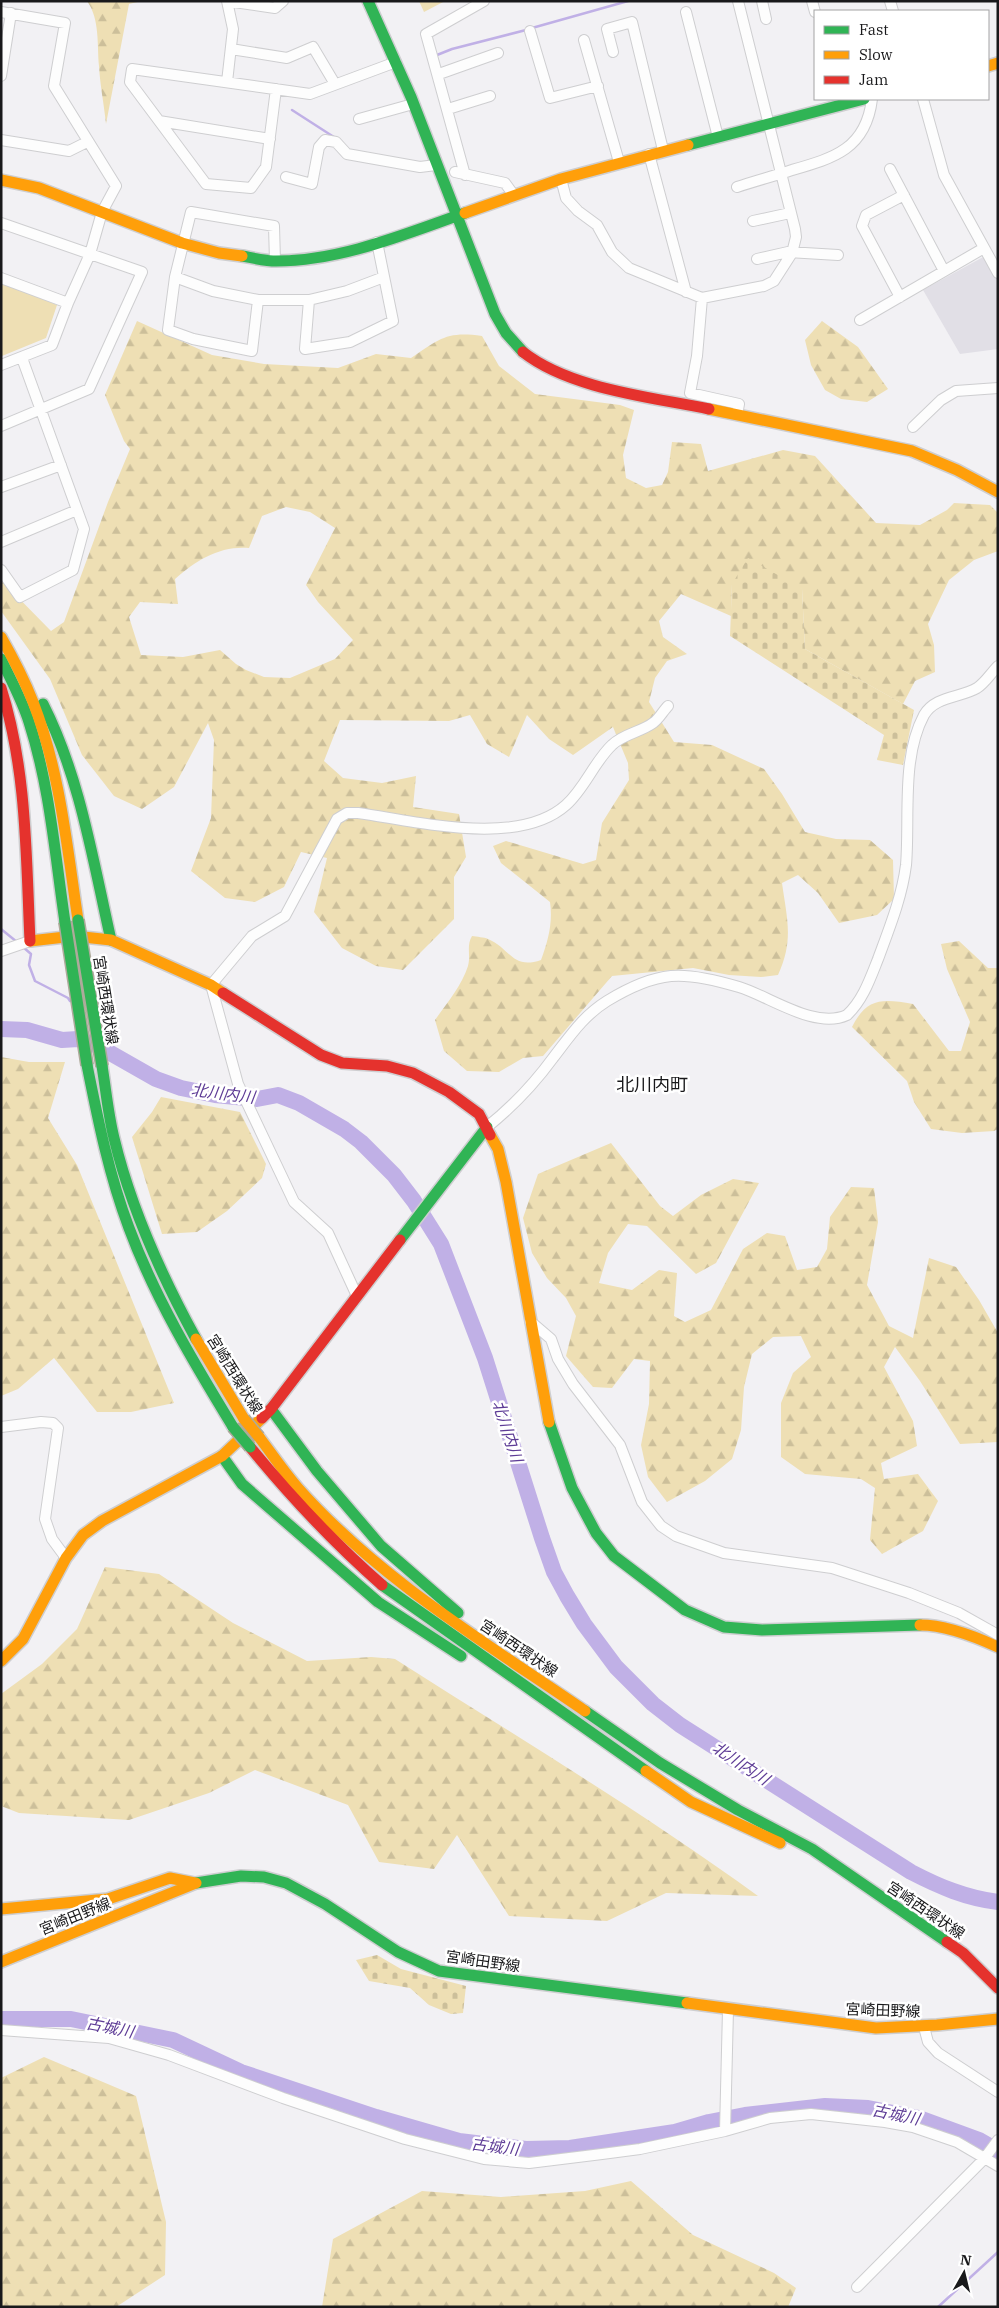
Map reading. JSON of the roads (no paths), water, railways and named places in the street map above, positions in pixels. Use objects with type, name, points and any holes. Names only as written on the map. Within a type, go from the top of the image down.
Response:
[{"type":"main road","points":[[368,1],[396,62],[455,215],[503,328],[513,343],[532,360],[550,370],[596,385],[912,451],[943,464],[998,492]]},
{"type":"main road","points":[[1,180],[38,188],[182,243],[219,253],[275,261],[313,258],[345,252],[377,242],[513,194],[619,162],[860,100]]},
{"type":"main road","name":"宮崎西環状線","points":[[1,637],[13,656],[33,697],[48,744],[58,787],[114,1137],[131,1194],[152,1251],[184,1319],[244,1419],[298,1488],[347,1537],[410,1590],[660,1763],[738,1810],[812,1849],[963,1953],[998,1988]]},
{"type":"main road","name":"宮崎西環状線","points":[[1,659],[19,696],[31,729],[41,768],[87,1065],[102,1139],[118,1197],[139,1256],[173,1328],[233,1427],[291,1497],[349,1556],[394,1595],[690,1802],[738,1825],[831,1863]]},
{"type":"main road","points":[[1,688],[15,743],[23,800],[30,941],[74,936],[111,940],[211,985],[321,1055],[342,1063],[387,1066],[413,1074],[449,1092],[479,1114],[488,1127],[498,1149],[506,1182],[550,1429],[572,1488],[596,1533],[614,1556],[684,1610],[724,1627],[762,1630],[905,1624],[934,1625],[980,1639],[998,1647]]},
{"type":"main road","points":[[33,697],[43,704],[47,711],[67,758],[95,863],[111,940]]},
{"type":"main road","points":[[1,1661],[23,1639],[66,1558],[83,1535],[102,1520],[222,1456],[271,1409],[430,1199],[488,1127]]},
{"type":"main road","points":[[271,1409],[317,1471],[381,1546],[461,1616],[467,1631]]},
{"type":"main road","points":[[222,1456],[248,1490],[378,1602],[466,1658],[496,1668]]},
{"type":"main road","name":"宮崎田野線","points":[[1,1962],[195,1883],[228,1877],[262,1877],[285,1883],[312,1897],[395,1952],[418,1964],[439,1971],[876,2028],[966,2024],[998,2019]]},
{"type":"main road","points":[[1,1908],[108,1899],[170,1878],[195,1883]]},
{"type":"street","points":[[227,82],[234,29],[228,2],[275,8],[283,1]]},
{"type":"street","points":[[465,175],[439,74],[426,34],[484,1]]},
{"type":"street","points":[[561,179],[566,198],[578,212],[597,225],[612,252],[629,268],[702,298],[764,286],[774,281],[792,253],[796,238],[738,1]]},
{"type":"street","points":[[762,1],[766,19]]},
{"type":"street","points":[[686,12],[718,137]]},
{"type":"street","points":[[1,74],[6,13],[65,24],[54,86],[116,186],[102,212],[90,254],[52,345],[1,365]]},
{"type":"street","points":[[613,52],[608,29],[632,22],[664,150]]},
{"type":"street","points":[[530,31],[550,98],[598,86]]},
{"type":"street","points":[[584,40],[619,162]]},
{"type":"street","points":[[231,49],[288,58],[313,47],[335,84]]},
{"type":"street","points":[[439,74],[498,53]]},
{"type":"street","points":[[276,89],[266,167],[251,188],[206,184],[130,82],[132,69],[227,82],[276,89],[310,94],[396,62]]},
{"type":"street","points":[[448,108],[490,96]]},
{"type":"street","points":[[736,187],[831,159],[846,149],[860,133],[872,100]]},
{"type":"street","points":[[923,100],[944,176],[998,274]]},
{"type":"street","points":[[359,120],[413,104]]},
{"type":"street","points":[[159,122],[270,139]]},
{"type":"street","points":[[1,140],[69,152],[87,142]]},
{"type":"street","points":[[286,177],[312,184],[319,147],[325,140],[336,142],[347,154],[420,167],[436,165]]},
{"type":"street","points":[[649,154],[686,292]]},
{"type":"street","points":[[890,169],[944,271]]},
{"type":"street","points":[[455,172],[505,183],[513,194]]},
{"type":"street","points":[[900,297],[862,226],[866,216],[904,195]]},
{"type":"street","points":[[258,300],[252,351],[193,339],[168,330],[182,243],[191,212],[274,226],[275,261]]},
{"type":"street","points":[[753,221],[790,213]]},
{"type":"street","points":[[1,223],[142,272],[90,389],[41,411],[1,426]]},
{"type":"street","points":[[309,300],[305,349],[350,342],[393,322],[377,242]]},
{"type":"street","points":[[860,320],[984,248]]},
{"type":"street","points":[[757,259],[792,253],[838,255]]},
{"type":"street","points":[[176,277],[213,291],[258,300],[309,300],[347,291],[384,277]]},
{"type":"street","points":[[1,278],[68,303]]},
{"type":"street","points":[[702,298],[697,356],[690,392],[739,404],[737,415]]},
{"type":"street","points":[[1,570],[20,597],[73,570],[84,529],[22,358]]},
{"type":"street","points":[[913,427],[941,400],[956,392],[998,388]]},
{"type":"street","points":[[1,487],[61,465]]},
{"type":"street","points":[[1,542],[77,510]]},
{"type":"street","points":[[488,1127],[512,1107],[552,1059],[577,1025],[592,1011],[621,994],[661,978],[684,976],[739,987],[803,1014],[816,1017],[842,1017],[851,1011],[867,987],[893,917],[906,867],[907,799],[913,752],[921,722],[932,706],[979,686],[998,666]]},
{"type":"street","points":[[356,1296],[328,1233],[294,1202],[238,1084],[211,985],[252,936],[285,916],[337,819],[347,813],[358,813],[461,828],[507,829],[523,826],[565,806],[579,792],[606,751],[614,743],[654,723],[668,706]]},
{"type":"street","points":[[1,951],[30,941]]},
{"type":"street","points":[[530,1321],[550,1339],[558,1360],[579,1392],[596,1410],[620,1445],[642,1502],[661,1526],[676,1536],[724,1553],[832,1568],[909,1593],[959,1613],[998,1635]]},
{"type":"street","points":[[1,1427],[41,1422],[54,1423],[58,1428],[45,1520],[52,1539],[66,1558]]},
{"type":"street","points":[[726,2131],[728,2010]]},
{"type":"street","points":[[924,2027],[928,2042],[938,2052],[998,2092]]},
{"type":"street","points":[[1,2030],[109,2038],[169,2055],[283,2098],[405,2139],[484,2159],[529,2163],[640,2149],[726,2131],[770,2118],[810,2114],[913,2127],[957,2142],[998,2166]]},
{"type":"street","points":[[857,2288],[984,2159],[998,2140]]},
{"type":"waterway","points":[[532,28],[628,1]]},
{"type":"waterway","points":[[437,55],[452,49],[526,30]]},
{"type":"waterway","points":[[292,110],[337,139]]},
{"type":"waterway","points":[[1,929],[17,942]]},
{"type":"waterway","points":[[23,947],[31,954],[29,965],[35,981],[68,998],[70,1001]]},
{"type":"waterway","name":"北川内川","points":[[1,1029],[27,1030],[62,1040],[78,1039],[98,1046],[156,1079],[181,1088],[215,1095],[257,1099],[278,1095],[299,1103],[344,1129],[361,1142],[394,1175],[414,1201],[441,1244],[485,1358],[554,1572],[584,1624],[616,1667],[653,1704],[680,1725],[911,1872],[953,1891],[975,1898],[998,1902]]},
{"type":"waterway","name":"古城川","points":[[1,2019],[71,2019],[173,2040],[241,2072],[376,2117],[459,2141],[526,2149],[570,2148],[675,2132],[709,2122],[745,2115],[825,2106],[868,2108],[919,2118],[979,2140],[998,2151]]},
{"type":"waterway","points":[[938,2307],[998,2252]]},
{"type":"district","name":"北川内町","points":[[652,1084]]}]
